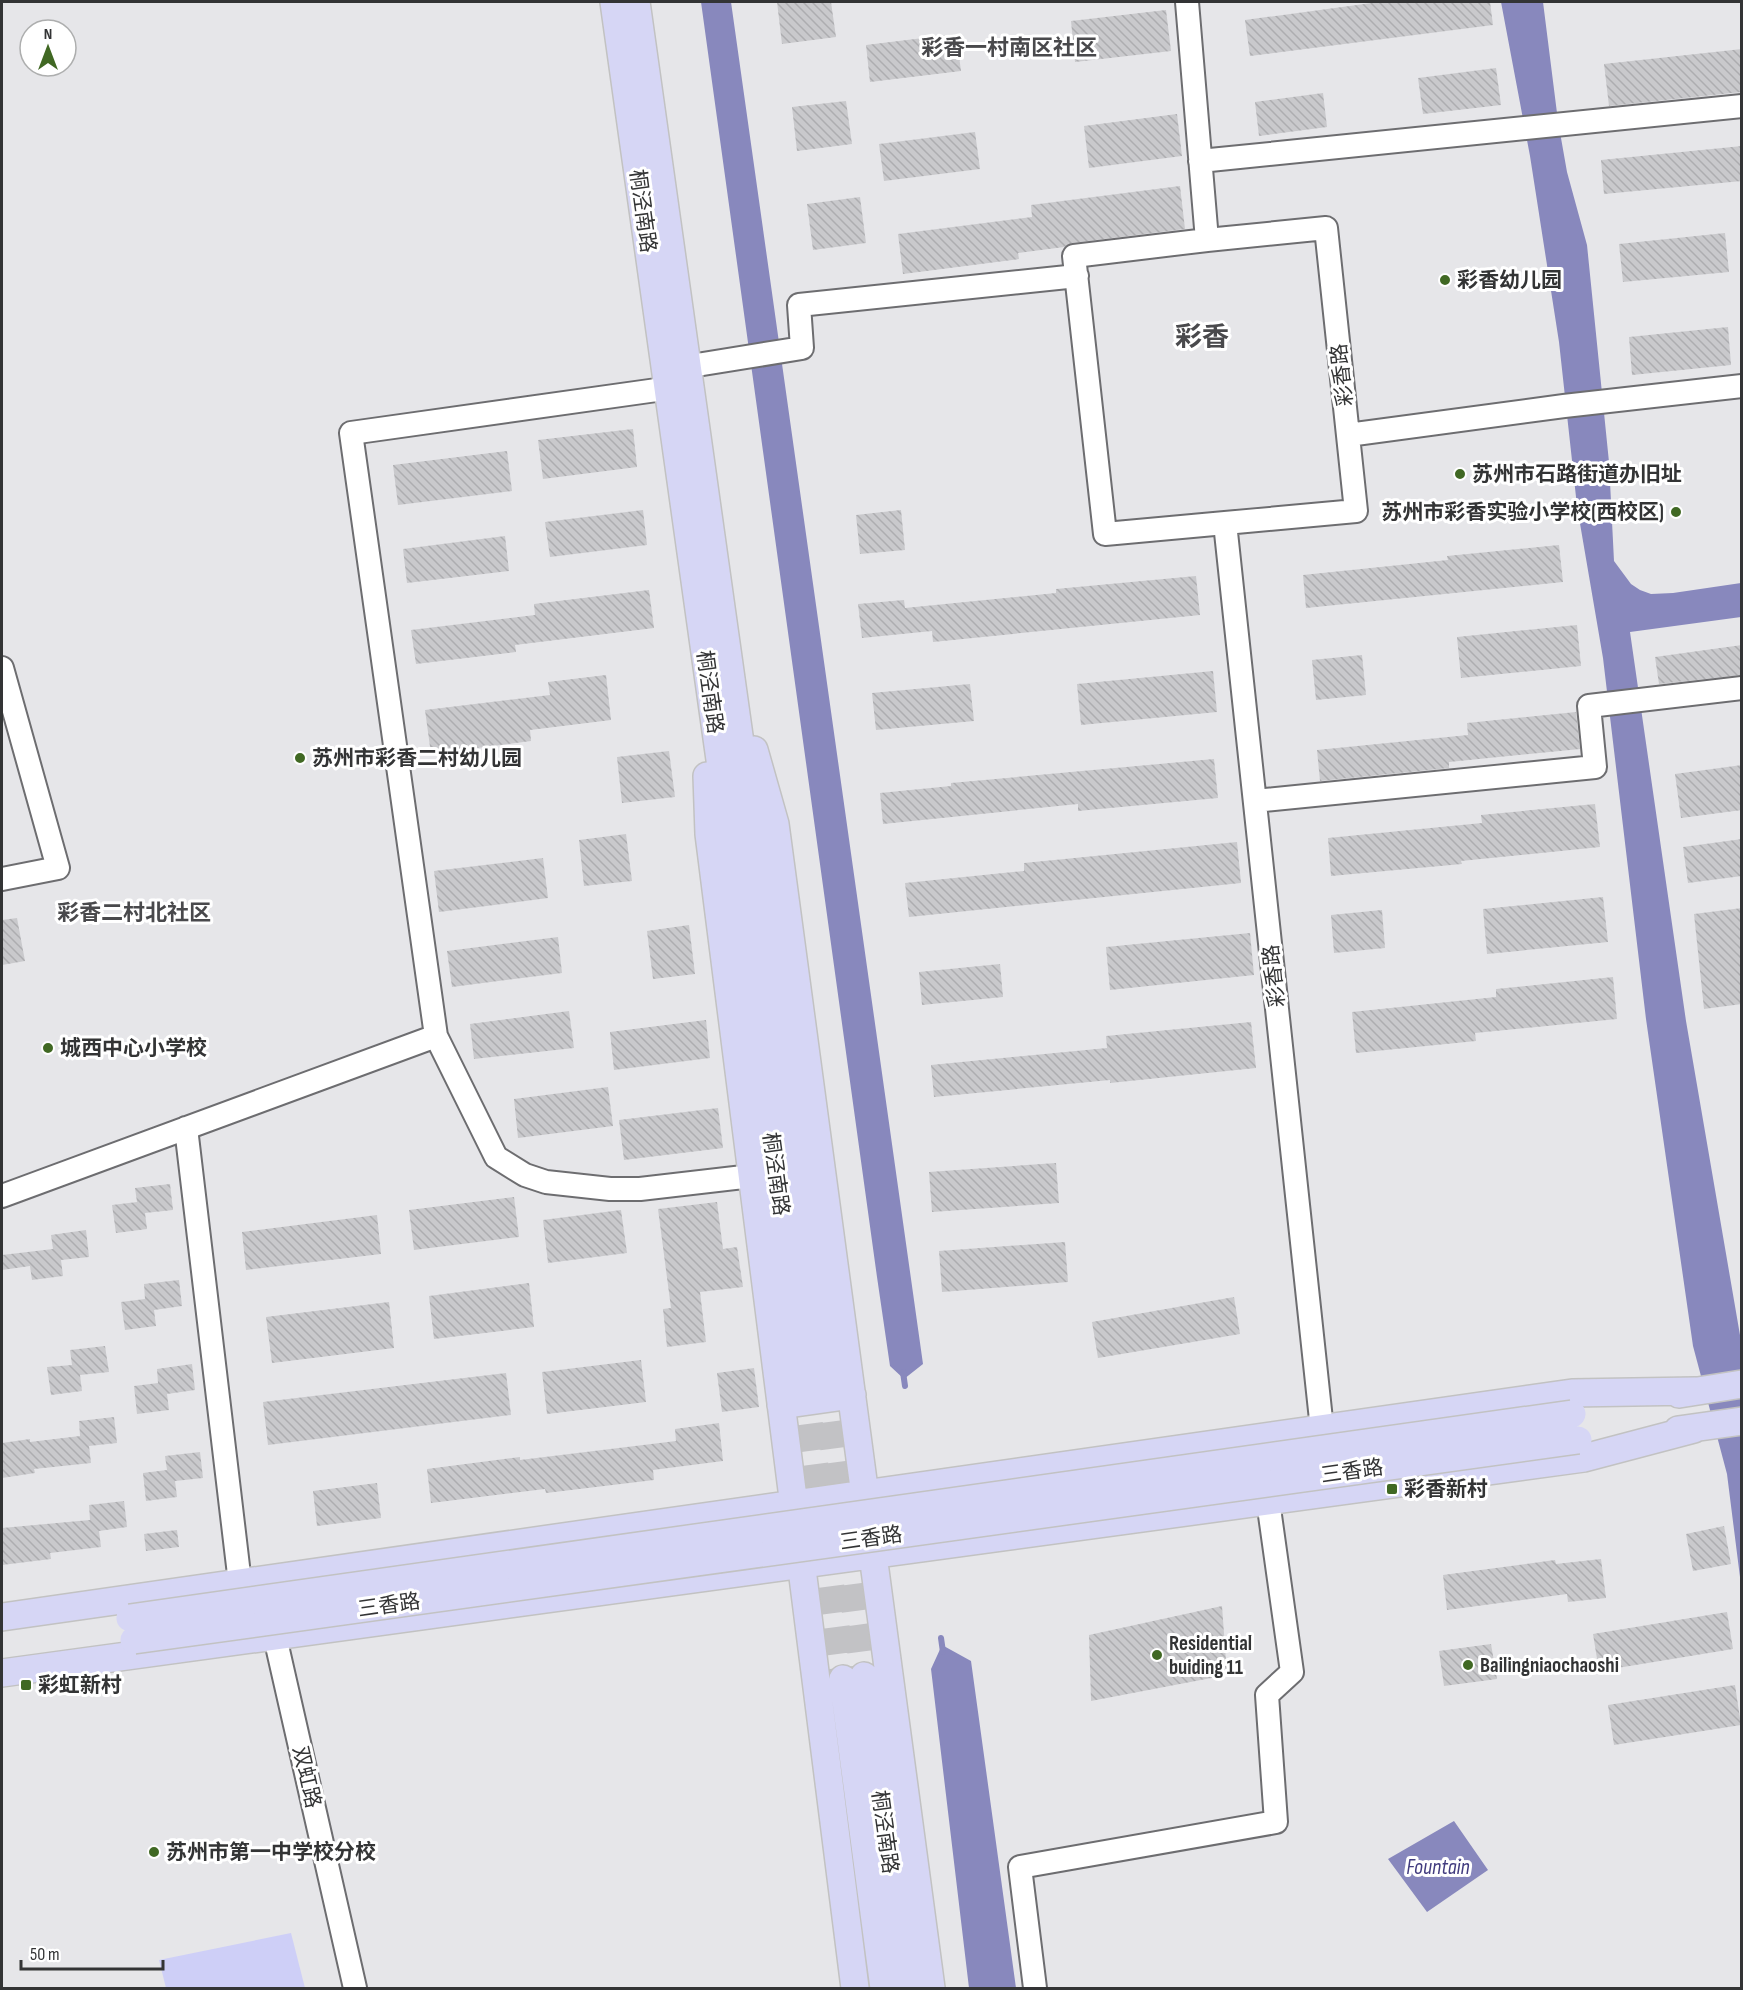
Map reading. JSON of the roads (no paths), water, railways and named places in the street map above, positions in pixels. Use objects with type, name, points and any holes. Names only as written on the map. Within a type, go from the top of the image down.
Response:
[{"type":"main road","name":"桐泾南路","points":[[614,2],[677,378],[715,650],[737,881],[814,1382]]},
{"type":"main road","name":"桐泾南路","points":[[636,2],[677,378]]},
{"type":"main road","points":[[715,650],[709,834],[855,1989]]},
{"type":"main road","points":[[715,650],[775,824],[931,1989]]},
{"type":"main road","name":"三香路","points":[[1575,1427],[1697,1391],[1742,1384]]},
{"type":"main road","points":[[2,1617],[1572,1393],[1697,1391]]},
{"type":"main road","points":[[781,1405],[852,1395]]},
{"type":"main road","name":"三香路","points":[[2,1665],[132,1629],[1575,1427],[1697,1428],[1742,1421]]},
{"type":"main road","points":[[2,1673],[1584,1458],[1697,1428]]},
{"type":"main road","name":"三香路","points":[[2,1627],[132,1629]]},
{"type":"main road","points":[[814,1666],[887,1656]]},
{"type":"main road","name":"桐泾南路","points":[[884,1989],[853,1677],[905,1989]]},
{"type":"street","points":[[1187,2],[1207,240]]},
{"type":"street","points":[[1200,161],[1742,106]]},
{"type":"street","name":"彩香路","points":[[1326,228],[1356,511],[1105,534],[1074,256],[1207,240],[1326,228]]},
{"type":"street","points":[[752,1176],[640,1189],[575,1185],[546,1182],[525,1175],[496,1157],[436,1036],[351,433],[677,378],[744,357],[802,348],[799,305],[1077,276]]},
{"type":"street","points":[[1348,435],[1564,406],[1742,386]]},
{"type":"street","name":"彩香路","points":[[1226,523],[1322,1430]]},
{"type":"street","points":[[2,668],[58,868],[2,879]]},
{"type":"street","points":[[1255,801],[1595,767],[1589,706],[1742,688]]},
{"type":"street","points":[[2,1196],[436,1036]]},
{"type":"street","points":[[186,1128],[240,1583]]},
{"type":"street","points":[[1035,1989],[1020,1867],[1276,1822],[1267,1695],[1292,1672],[1268,1501]]},
{"type":"street","name":"双虹路","points":[[275,1637],[355,1989]]},
{"type":"water","points":[[701,2],[731,2],[923,1364],[904,1379],[890,1366]]},
{"type":"water","points":[[1501,2],[1543,2],[1567,172],[1587,245],[1609,462],[1614,561],[1631,584],[1651,594],[1741,583],[1741,617],[1630,632],[1686,1021],[1741,1341],[1741,1585],[1727,1474],[1693,1346],[1646,1019],[1603,658],[1577,506],[1559,342],[1530,156]]},
{"type":"water","points":[[942,1645],[971,1661],[1016,1988],[969,1988],[931,1669]]},
{"type":"water","name":"Fountain","points":[[1454,1821],[1488,1870],[1427,1912],[1388,1859]]},
{"type":"waterway","points":[[903,1372],[905,1386]]},
{"type":"waterway","points":[[941,1638],[943,1652]]},
{"type":"tunnel","points":[[825,1381],[864,1676]]},
{"type":"tunnel","points":[[804,1383],[843,1679]]},
{"type":"place","name":"彩香幼儿园","points":[[1445,280]]},
{"type":"place","name":"苏州市石路街道办旧址","points":[[1460,474]]},
{"type":"place","name":"苏州市彩香实验小学校(西校区)","points":[[1676,512]]},
{"type":"place","name":"苏州市彩香二村幼儿园","points":[[300,758]]},
{"type":"place","name":"城西中心小学校","points":[[48,1048]]},
{"type":"place","name":"彩香新村","points":[[1392,1489]]},
{"type":"place","name":"Residential buiding 11","points":[[1157,1655]]},
{"type":"place","name":"Bailingniaochaoshi","points":[[1468,1665]]},
{"type":"place","name":"彩虹新村","points":[[26,1685]]},
{"type":"place","name":"苏州市第一中学校分校","points":[[154,1852]]},
{"type":"district","name":"彩香一村南区社区","points":[[1009,47]]},
{"type":"district","name":"彩香","points":[[1202,337]]},
{"type":"district","name":"彩香二村北社区","points":[[134,912]]}]
